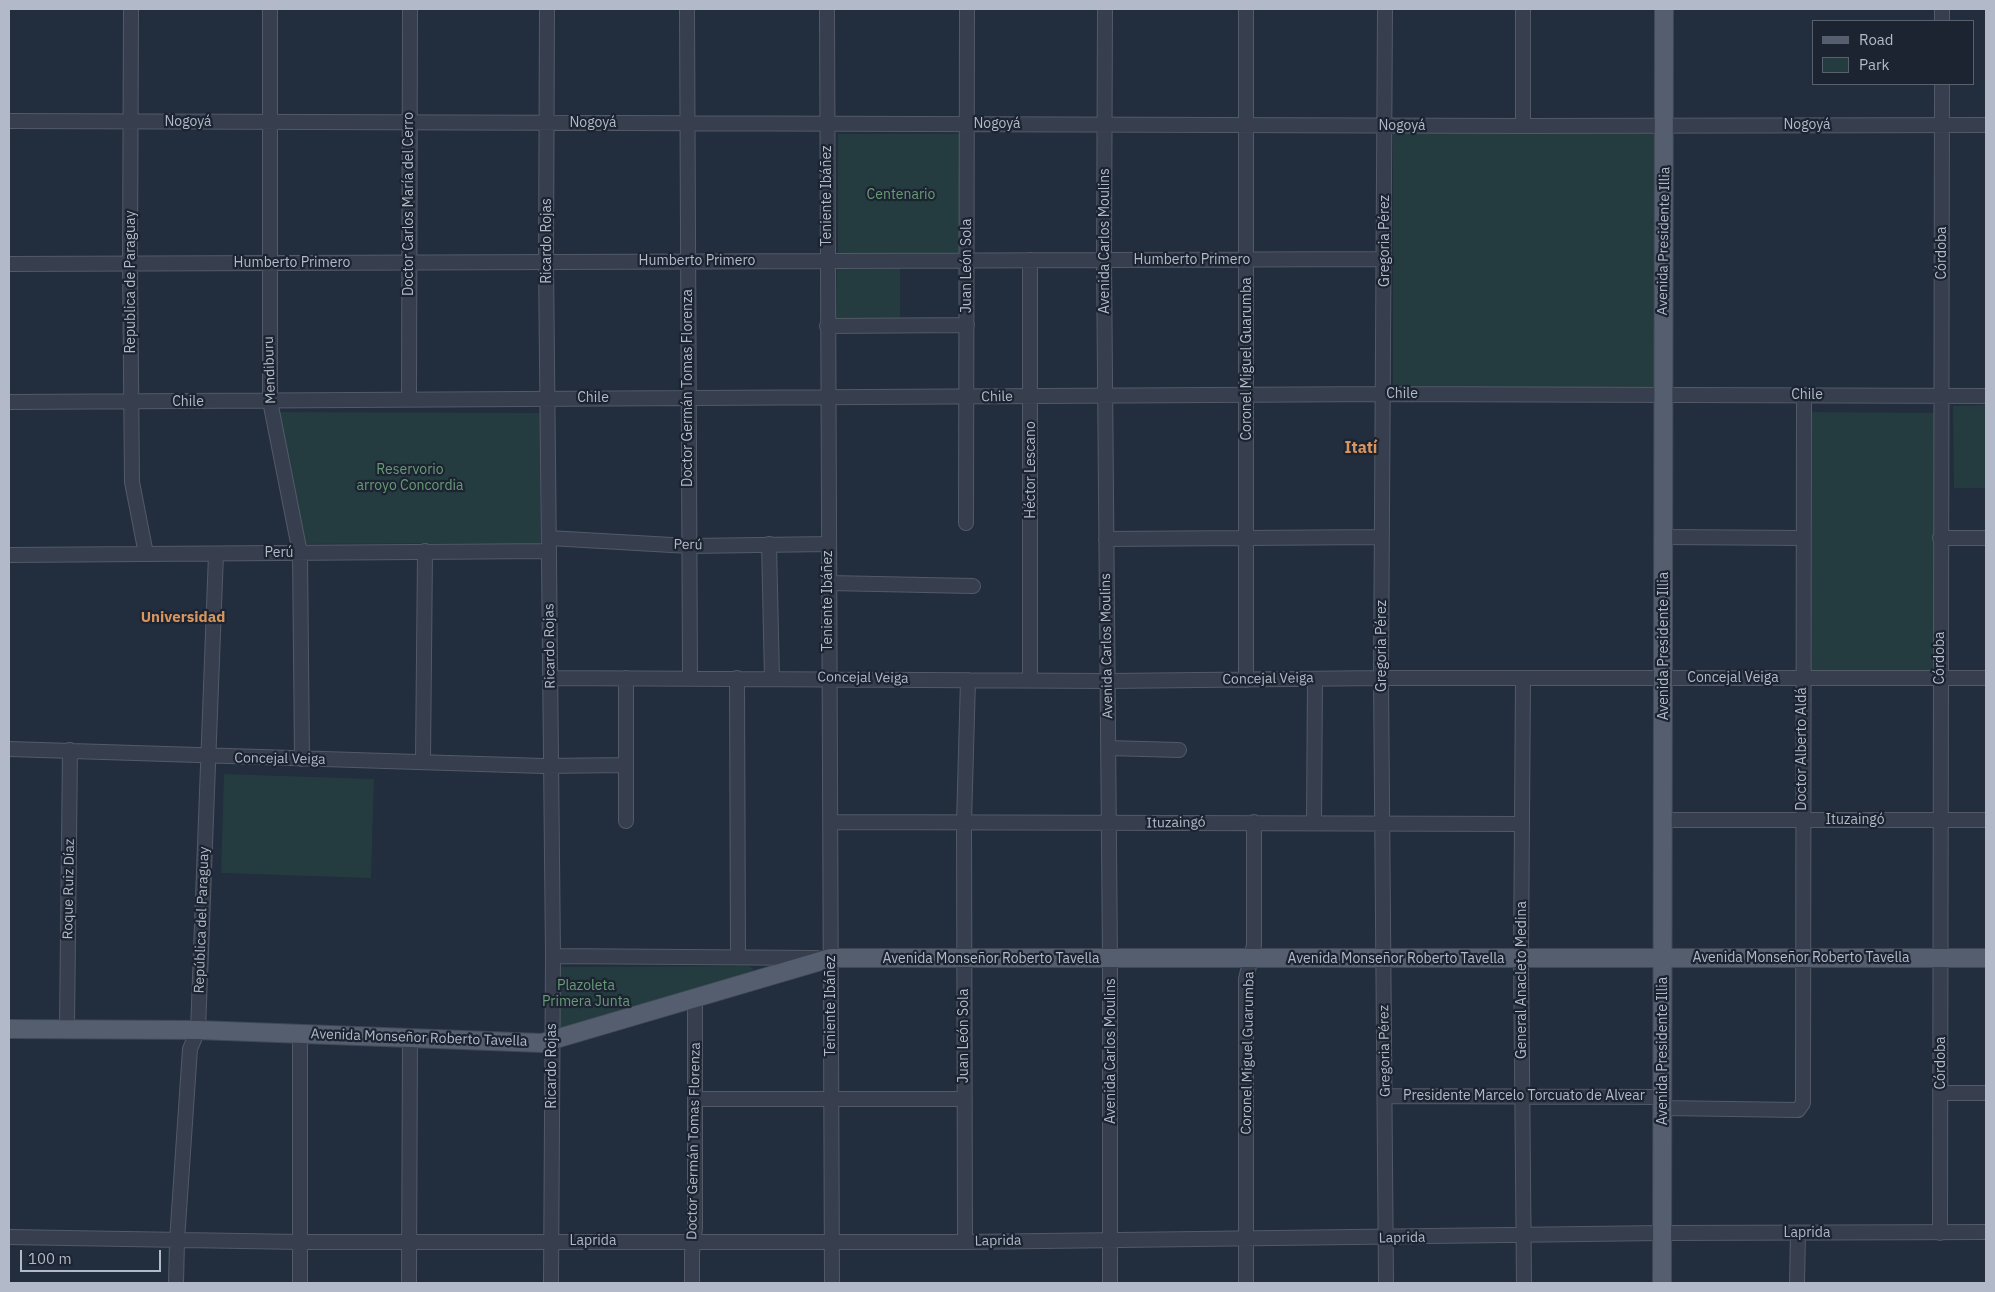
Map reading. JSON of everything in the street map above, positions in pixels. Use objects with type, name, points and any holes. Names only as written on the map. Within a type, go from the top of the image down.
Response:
[{"type":"main road","name":"Avenida Presidente Illia","points":[[1662,1283],[1663,395],[1666,125],[1664,9]]},
{"type":"main road","name":"Avenida Monseñor Roberto Tavella","points":[[9,1029],[198,1030],[410,1037],[523,1044],[552,1040],[831,958],[1110,960],[1986,958]]},
{"type":"street","name":"Republica de Paraguay","points":[[131,9],[130,264],[132,482],[146,554]]},
{"type":"street","name":"Mendiburu","points":[[270,9],[270,401],[300,553],[302,759]]},
{"type":"street","name":"Doctor Carlos María del Cerro","points":[[409,399],[410,9]]},
{"type":"street","name":"Ricardo Rojas","points":[[548,9],[546,262],[553,956],[551,1283]]},
{"type":"street","name":"Doctor Germán Tomas Florenza","points":[[687,9],[690,678]]},
{"type":"street","name":"Teniente Ibáñez","points":[[827,9],[832,1283]]},
{"type":"street","name":"Juan León Sola","points":[[966,523],[967,9]]},
{"type":"street","name":"Avenida Carlos Moulins","points":[[1104,9],[1104,260],[1110,960],[1110,1283]]},
{"type":"street","name":"Coronel Miguel Guarumba","points":[[1246,9],[1248,260],[1246,680]]},
{"type":"street","name":"Gregoria Pérez","points":[[1385,9],[1385,260],[1381,678],[1384,823],[1386,1283]]},
{"type":"street","points":[[1523,9],[1523,126]]},
{"type":"street","name":"Córdoba","points":[[1940,1232],[1942,85]]},
{"type":"street","name":"Nogoyá","points":[[9,121],[1384,126],[1986,124]]},
{"type":"street","name":"Héctor Lescano","points":[[1030,260],[1030,680]]},
{"type":"street","name":"Humberto Primero","points":[[9,264],[1385,260]]},
{"type":"street","points":[[827,326],[967,325]]},
{"type":"street","name":"Chile","points":[[9,402],[688,397],[967,398],[1384,394],[1986,396]]},
{"type":"street","name":"Doctor Alberto Aldá","points":[[1803,1104],[1804,395]]},
{"type":"street","points":[[1106,538],[1382,537]]},
{"type":"street","points":[[1664,537],[1804,538]]},
{"type":"street","points":[[1940,538],[1986,538]]},
{"type":"street","points":[[769,544],[772,678]]},
{"type":"street","name":"Perú","points":[[9,555],[425,551],[549,545],[689,546],[828,544]]},
{"type":"street","points":[[423,762],[425,551]]},
{"type":"street","name":"República del Paraguay","points":[[176,1283],[177,1241],[190,1049],[198,1030],[216,554]]},
{"type":"street","points":[[829,583],[972,586]]},
{"type":"street","name":"Concejal Veiga","points":[[550,678],[1108,681],[1381,678],[1986,678]]},
{"type":"street","points":[[626,678],[626,822]]},
{"type":"street","points":[[737,678],[738,957]]},
{"type":"street","name":"General Anacleto Medina","points":[[1523,678],[1521,958],[1524,1283]]},
{"type":"street","points":[[1314,823],[1315,679]]},
{"type":"street","name":"Juan León Sola","points":[[965,1242],[964,823],[968,680]]},
{"type":"street","points":[[1108,748],[1179,750]]},
{"type":"street","name":"Concejal Veiga","points":[[9,749],[207,757],[552,766],[626,765]]},
{"type":"street","name":"Roque Ruiz Díaz","points":[[67,1028],[70,750]]},
{"type":"street","name":"Ituzaingó","points":[[1664,820],[1986,820]]},
{"type":"street","name":"Ituzaingó","points":[[831,822],[1522,824]]},
{"type":"street","name":"Coronel Miguel Guarumba","points":[[1246,1283],[1246,979],[1254,945],[1254,822]]},
{"type":"street","points":[[553,956],[831,958]]},
{"type":"street","name":"Doctor Germán Tomas Florenza","points":[[692,1283],[696,1099],[695,998]]},
{"type":"street","points":[[300,1034],[300,1283]]},
{"type":"street","points":[[409,1283],[410,1037]]},
{"type":"street","points":[[1941,1093],[1986,1092]]},
{"type":"street","name":"Presidente Marcelo Torcuato de Alvear","points":[[1385,1096],[1522,1095],[1798,1110],[1803,1104]]},
{"type":"street","points":[[696,1099],[964,1099]]},
{"type":"street","name":"Laprida","points":[[9,1237],[300,1242],[965,1242],[1662,1233],[1986,1232]]},
{"type":"street","points":[[1797,1283],[1798,1234]]},
{"type":"green space","points":[[1393,131],[1657,132],[1656,397],[1393,396]]},
{"type":"green space","name":"Centenario","points":[[838,134],[963,134],[964,256],[838,256]]},
{"type":"green space","points":[[900,263],[900,322],[840,321],[836,317],[837,266]]},
{"type":"green space","points":[[1986,405],[1986,488],[1954,488],[1953,406]]},
{"type":"green space","name":"Reservorio arroyo Concordia","points":[[279,412],[540,413],[540,543],[305,544]]},
{"type":"green space","points":[[1812,412],[1937,413],[1936,672],[1811,671]]},
{"type":"green space","points":[[224,774],[374,779],[371,878],[221,873]]},
{"type":"green space","name":"Plazoleta Primera Junta","points":[[749,966],[754,969],[749,973],[562,1029],[559,1025],[558,970],[562,967]]},
{"type":"district","name":"Itatí","points":[[1361,448]]},
{"type":"district","name":"Universidad","points":[[183,618]]}]
